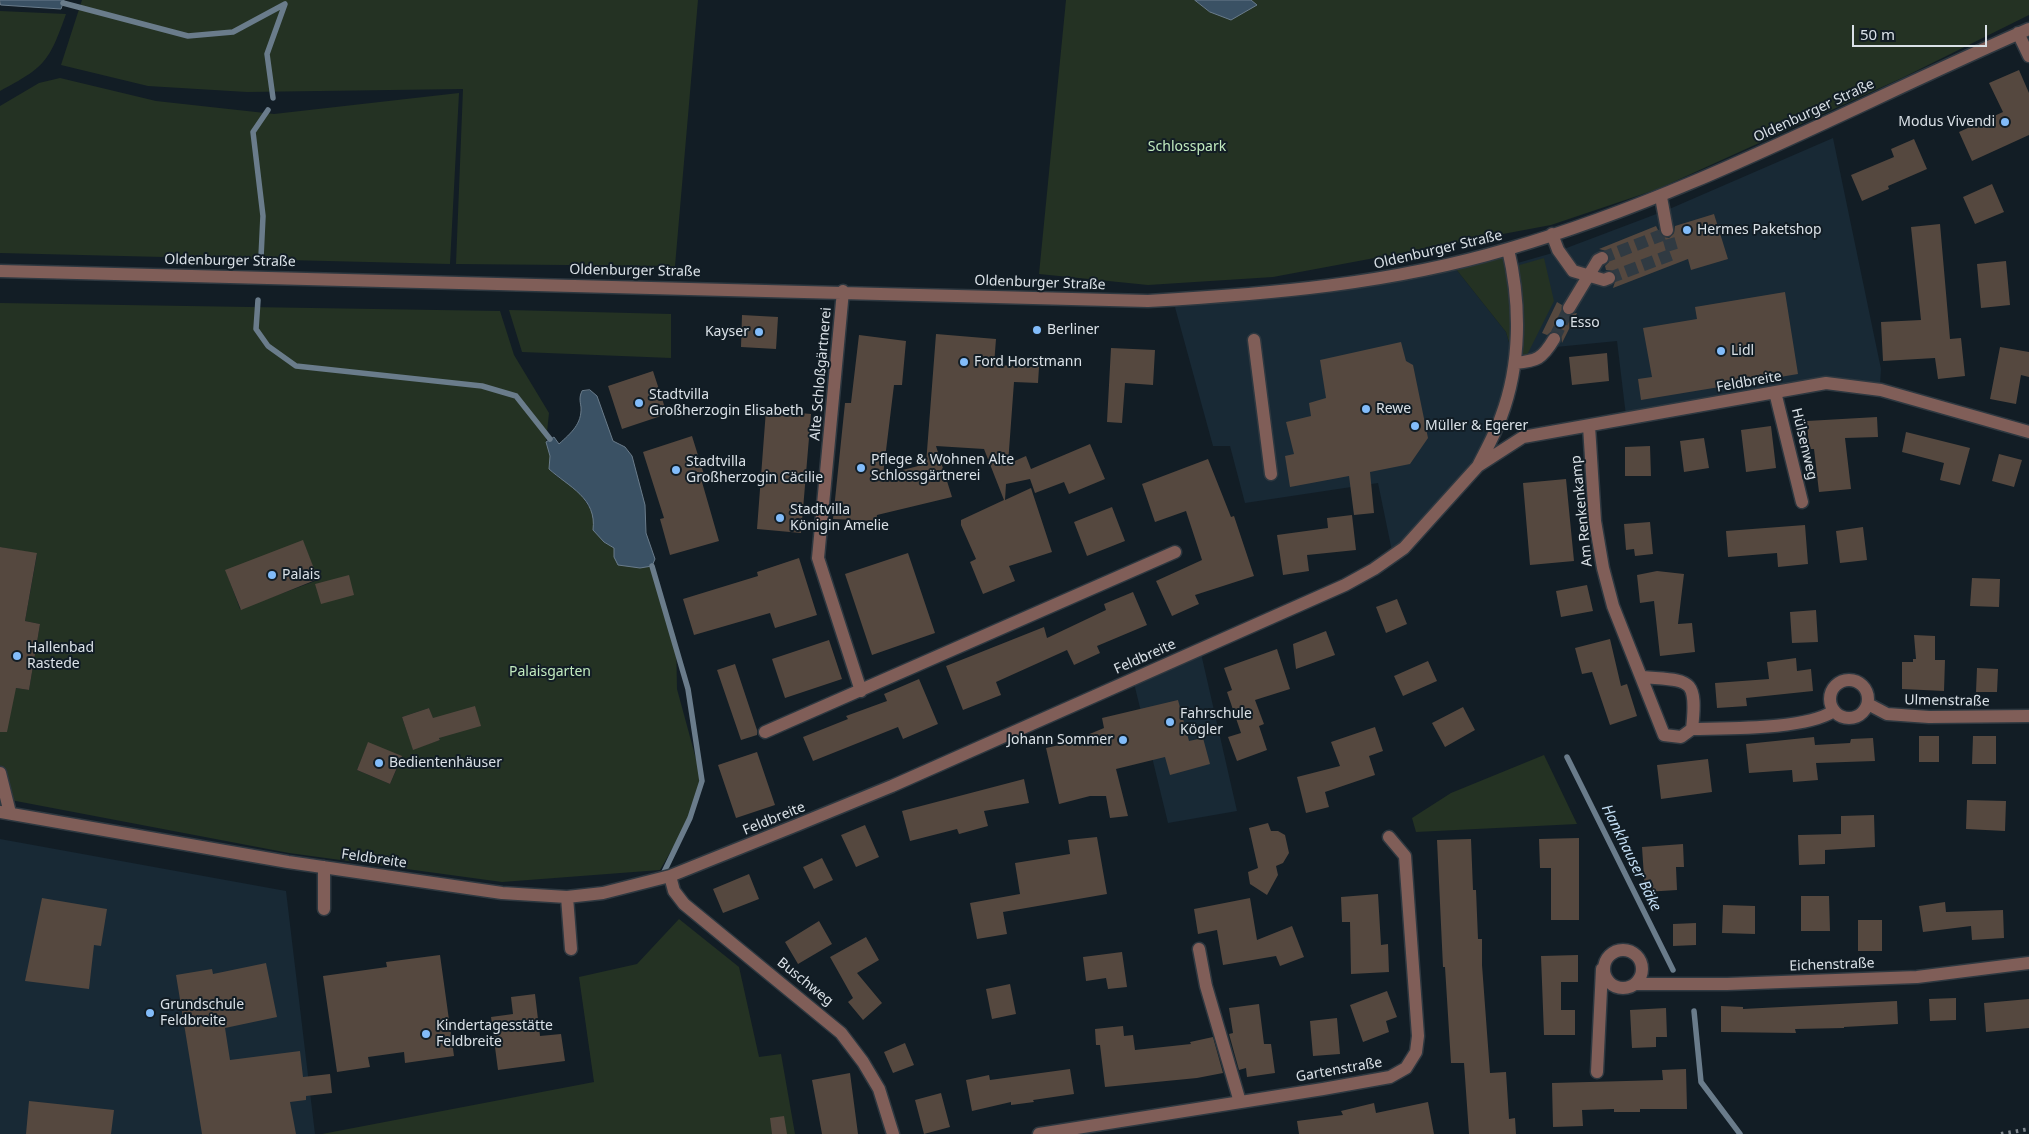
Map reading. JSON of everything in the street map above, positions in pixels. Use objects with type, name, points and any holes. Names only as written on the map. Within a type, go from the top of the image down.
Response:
[{"type":"street","points":[[2024,31],[2029,56]]},
{"type":"street","name":"Oldenburger Straße","points":[[0,270],[1148,301],[1254,296],[1384,278],[1508,249],[1661,197],[2024,31]]},
{"type":"street","points":[[1661,197],[1667,230]]},
{"type":"street","points":[[1552,234],[1558,250],[1573,271],[1604,280],[1609,278]]},
{"type":"street","name":"Feldbreite","points":[[1478,466],[1501,416],[1515,363],[1518,320],[1508,249]]},
{"type":"street","points":[[1569,308],[1598,260],[1602,258]]},
{"type":"street","name":"Alte Schloßgärtnerei","points":[[843,292],[818,558],[861,691]]},
{"type":"street","points":[[1515,363],[1535,362],[1547,352],[1554,339]]},
{"type":"street","points":[[1254,340],[1270,474]]},
{"type":"street","name":"Feldbreite","points":[[5,812],[324,867],[502,893],[567,897],[603,893],[670,876],[892,786],[1345,585],[1374,569],[1404,548],[1478,466],[1522,437],[1826,383],[1856,385],[2029,432]]},
{"type":"street","name":"Hülsenweg","points":[[1775,392],[1802,502]]},
{"type":"street","name":"Am Renkenkamp","points":[[1590,426],[1596,521],[1602,568],[1613,606],[1664,735],[1681,737],[1692,729],[1750,728],[1822,719],[1834,711]]},
{"type":"street","points":[[765,732],[1175,552]]},
{"type":"street","points":[[1642,677],[1681,679],[1691,688],[1694,700],[1692,729]]},
{"type":"street","points":[[1845,680],[1851,680],[1863,686],[1866,691],[1868,704],[1861,714],[1850,718],[1844,717],[1834,711],[1830,699],[1831,693],[1834,687],[1845,680]]},
{"type":"street","name":"Ulmenstraße","points":[[1868,704],[1887,714],[1929,717],[2029,716]]},
{"type":"street","points":[[0,772],[5,812]]},
{"type":"street","name":"Gartenstraße","points":[[1039,1134],[1390,1077],[1406,1068],[1416,1052],[1418,1020],[1405,856],[1389,837]]},
{"type":"street","points":[[324,867],[324,910]]},
{"type":"street","name":"Buschweg","points":[[670,876],[674,891],[684,904],[841,1032],[863,1062],[878,1088],[893,1134]]},
{"type":"street","points":[[567,897],[571,948]]},
{"type":"street","points":[[1199,948],[1206,986],[1240,1102]]},
{"type":"street","points":[[1597,1072],[1601,970],[1615,952],[1621,950],[1634,953],[1642,963],[1642,976],[1636,984]]},
{"type":"street","name":"Eichenstraße","points":[[1604,968],[1606,978],[1613,986],[1624,989],[1636,984],[1727,984],[1917,977],[2029,962]]},
{"type":"shaded area","points":[[0,0],[64,0],[61,9],[1,5]]},
{"type":"shaded area","points":[[1195,0],[1251,0],[1257,5],[1231,20],[1210,12]]},
{"type":"shaded area","points":[[1833,138],[1881,369],[1880,385],[1826,381],[1626,416],[1617,341],[1556,347],[1521,364],[1514,264],[1556,252],[1667,210]]},
{"type":"shaded area","points":[[1452,264],[1506,332],[1515,363],[1478,466],[1393,556],[1378,483],[1245,503],[1230,446],[1213,446],[1173,300]]},
{"type":"shaded area","points":[[590,390],[597,396],[613,441],[625,447],[632,456],[645,505],[646,533],[655,559],[652,566],[640,568],[618,565],[614,557],[614,548],[604,542],[593,530],[591,510],[586,501],[549,469],[550,456],[546,442],[554,437],[559,444],[571,432],[580,418],[580,397],[582,391]]},
{"type":"shaded area","points":[[1200,649],[1237,811],[1168,823],[1133,679]]},
{"type":"shaded area","name":"Grundschule Feldbreite","points":[[0,839],[286,891],[315,1134],[0,1134]]},
{"type":"green space","points":[[82,0],[698,0],[675,266],[456,264],[463,89],[247,92],[148,86],[61,65]]},
{"type":"green space","name":"Schlosspark","points":[[1066,0],[1195,0],[1210,12],[1256,5],[1251,0],[2029,0],[2029,15],[1902,78],[1658,189],[1551,225],[1273,277],[1148,285],[1039,274]]},
{"type":"green space","points":[[0,11],[66,14],[55,43],[44,62],[27,76],[0,91]]},
{"type":"green space","points":[[60,78],[156,101],[274,114],[459,93],[450,264],[0,253],[0,106],[39,83]]},
{"type":"green space","points":[[1508,249],[1515,363],[1506,332],[1452,264]]},
{"type":"green space","points":[[1544,258],[1554,301],[1526,357],[1519,358],[1516,266]]},
{"type":"green space","name":"Palaisgarten","points":[[0,303],[500,311],[514,355],[549,413],[546,442],[550,456],[549,469],[559,478],[570,483],[582,496],[595,517],[604,542],[614,548],[614,557],[640,568],[652,566],[676,638],[677,689],[702,781],[690,818],[660,870],[502,882],[289,853],[0,798],[0,707],[16,688],[29,690],[40,624],[25,621],[37,554],[0,547]],"holes":[[[303,541],[318,580],[240,609],[226,571]],[[429,708],[440,740],[413,749],[402,717]],[[368,743],[402,757],[390,784],[357,770]]]},
{"type":"green space","points":[[509,310],[671,314],[671,358],[522,352]]},
{"type":"green space","points":[[1544,755],[1577,824],[1416,832],[1412,818],[1451,793]]},
{"type":"green space","points":[[679,919],[739,967],[759,1057],[781,1054],[795,1134],[322,1134],[594,1082],[579,977],[637,964]]},
{"type":"building","name":"Modus Vivendi","points":[[2019,70],[2029,93],[2029,135],[1972,161],[1959,132],[2003,112],[1989,83]]},
{"type":"building","points":[[1914,139],[1927,169],[1888,186],[1889,189],[1862,201],[1851,175],[1894,157],[1891,149]]},
{"type":"building","points":[[1992,184],[2004,212],[1975,224],[1963,197]]},
{"type":"building","points":[[1714,214],[1728,259],[1691,270],[1688,259],[1613,288],[1617,275],[1614,271],[1606,270],[1605,266],[1609,262],[1609,255],[1606,251],[1599,249],[1656,226],[1661,236],[1669,238],[1674,233],[1675,226]]},
{"type":"building","points":[[1940,224],[1950,339],[1961,338],[1965,376],[1938,379],[1935,358],[1883,361],[1881,322],[1921,320],[1911,227]]},
{"type":"building","points":[[2006,261],[2010,305],[1981,308],[1977,264]]},
{"type":"building","name":"Lidl","points":[[1785,292],[1798,374],[1641,400],[1638,379],[1652,377],[1643,328],[1697,319],[1695,307]]},
{"type":"building","name":"Esso","points":[[1557,302],[1562,305],[1562,311],[1565,315],[1577,313],[1562,343],[1558,332],[1551,332],[1547,335],[1542,333]]},
{"type":"building","name":"Kayser","points":[[742,315],[778,317],[776,349],[741,347]]},
{"type":"building","points":[[936,334],[996,339],[994,365],[1039,367],[1038,383],[1014,382],[1008,464],[1026,456],[1031,469],[1090,444],[1105,479],[1069,494],[1064,482],[1035,493],[1030,479],[1006,484],[1005,500],[1031,488],[1052,552],[1009,566],[1015,581],[983,594],[970,562],[976,559],[961,525],[961,520],[1004,500],[984,449],[936,446],[952,497],[877,515],[876,521],[833,519],[845,403],[851,403],[859,335],[906,341],[902,385],[894,385],[883,475],[926,464]]},
{"type":"building","name":"Rewe","points":[[1401,342],[1406,361],[1413,365],[1428,438],[1410,464],[1370,472],[1374,513],[1354,515],[1349,476],[1290,487],[1285,456],[1294,454],[1286,422],[1311,416],[1309,403],[1326,398],[1320,360]]},
{"type":"building","points":[[2000,347],[2029,352],[2029,377],[2021,375],[2016,404],[1990,399]]},
{"type":"building","points":[[1111,348],[1155,350],[1153,385],[1125,383],[1122,423],[1107,422]]},
{"type":"building","points":[[1607,353],[1609,381],[1572,385],[1569,357]]},
{"type":"building","name":"Stadtvilla Großherzogin Elisabeth","points":[[653,371],[667,414],[622,429],[608,386]]},
{"type":"building","points":[[766,410],[811,414],[801,533],[757,529]]},
{"type":"building","points":[[1877,417],[1878,437],[1845,438],[1851,489],[1819,492],[1814,449],[1809,449],[1807,421]]},
{"type":"building","points":[[1771,426],[1776,468],[1746,472],[1741,430]]},
{"type":"building","points":[[1906,432],[1970,448],[1960,485],[1940,480],[1944,463],[1902,452]]},
{"type":"building","points":[[692,436],[706,481],[702,482],[719,541],[670,555],[660,519],[664,518],[643,452]]},
{"type":"building","points":[[1704,438],[1709,468],[1684,472],[1680,441]]},
{"type":"building","points":[[1650,446],[1651,476],[1625,476],[1625,447]]},
{"type":"building","points":[[1999,454],[2022,460],[2014,487],[1992,481]]},
{"type":"building","points":[[1208,459],[1231,517],[1234,516],[1254,576],[1195,595],[1199,604],[1172,616],[1156,581],[1202,560],[1186,511],[1155,522],[1142,484]]},
{"type":"building","points":[[1566,479],[1574,561],[1530,565],[1523,483]]},
{"type":"building","points":[[1112,507],[1125,541],[1087,556],[1074,522]]},
{"type":"building","points":[[1352,515],[1356,550],[1307,555],[1309,571],[1283,575],[1277,535],[1328,528],[1327,518]]},
{"type":"building","points":[[1650,522],[1653,554],[1635,556],[1634,549],[1626,550],[1624,524]]},
{"type":"building","points":[[1805,525],[1808,564],[1778,567],[1777,553],[1728,557],[1726,531]]},
{"type":"building","points":[[1863,527],[1867,560],[1840,563],[1836,531]]},
{"type":"building","name":"Palais","points":[[303,540],[318,579],[241,610],[225,570]]},
{"type":"building","name":"Hallenbad Rastede","points":[[0,547],[37,553],[25,621],[40,624],[29,690],[16,688],[7,732],[0,732]]},
{"type":"building","points":[[908,553],[935,633],[872,655],[845,574]]},
{"type":"building","points":[[799,558],[817,615],[775,628],[770,613],[694,635],[683,599],[758,576],[757,572]]},
{"type":"building","points":[[1657,571],[1684,574],[1678,624],[1692,623],[1695,652],[1660,656],[1654,601],[1640,603],[1637,575]]},
{"type":"building","points":[[349,575],[354,595],[321,604],[315,584]]},
{"type":"building","points":[[1972,578],[2000,579],[1999,607],[1970,606]]},
{"type":"building","points":[[1587,585],[1593,611],[1561,617],[1556,591]]},
{"type":"building","points":[[1133,592],[1147,625],[1097,646],[1100,653],[1074,665],[1067,650],[996,682],[1001,695],[963,710],[946,666],[1044,627],[1047,638],[1106,610],[1104,604]]},
{"type":"building","points":[[1397,599],[1407,624],[1386,633],[1376,607]]},
{"type":"building","points":[[1816,610],[1818,642],[1792,643],[1790,612]]},
{"type":"building","points":[[1326,631],[1335,655],[1296,669],[1293,644]]},
{"type":"building","points":[[1914,635],[1935,636],[1935,660],[1945,660],[1944,691],[1902,689],[1902,662],[1913,662],[1913,659],[1916,659]]},
{"type":"building","points":[[1610,639],[1621,686],[1627,684],[1637,716],[1610,725],[1592,672],[1582,674],[1575,648]]},
{"type":"building","points":[[829,640],[842,679],[785,698],[772,659]]},
{"type":"building","points":[[1277,649],[1290,689],[1255,700],[1264,724],[1259,726],[1267,750],[1237,761],[1228,737],[1241,733],[1227,692],[1232,690],[1224,668]]},
{"type":"building","points":[[1796,658],[1797,671],[1811,669],[1813,691],[1746,698],[1747,706],[1717,708],[1715,683],[1769,679],[1767,662]]},
{"type":"building","points":[[1428,661],[1437,681],[1403,696],[1394,676]]},
{"type":"building","points":[[735,664],[757,730],[757,735],[741,740],[717,670]]},
{"type":"building","points":[[1977,668],[1998,669],[1997,692],[1976,692]]},
{"type":"building","points":[[919,679],[938,724],[903,739],[898,727],[813,761],[803,737],[848,719],[846,716],[887,701],[884,694]]},
{"type":"building","points":[[1178,700],[1189,741],[1203,738],[1210,764],[1170,775],[1165,757],[1116,769],[1128,816],[1110,818],[1106,796],[1090,796],[1059,804],[1046,748],[1068,743],[1104,728],[1102,718]]},
{"type":"building","points":[[475,706],[481,726],[439,738],[440,740],[413,750],[402,717],[429,708],[433,718]]},
{"type":"building","points":[[1463,707],[1475,730],[1445,747],[1432,723]]},
{"type":"building","points":[[1375,727],[1383,751],[1369,756],[1375,775],[1325,792],[1329,807],[1306,813],[1297,777],[1340,766],[1331,742]]},
{"type":"building","points":[[1919,736],[1939,736],[1939,762],[1919,762]]},
{"type":"building","points":[[1973,736],[1996,736],[1996,764],[1972,764]]},
{"type":"building","points":[[1814,737],[1815,745],[1850,743],[1851,739],[1873,738],[1875,761],[1816,763],[1818,780],[1793,782],[1792,770],[1749,773],[1746,744]]},
{"type":"building","name":"Bedientenhäuser","points":[[368,742],[402,756],[390,784],[357,770]]},
{"type":"building","points":[[757,752],[775,805],[736,818],[718,765]]},
{"type":"building","points":[[1708,759],[1712,792],[1661,799],[1657,765]]},
{"type":"building","points":[[1024,779],[1029,803],[984,811],[988,826],[959,834],[957,829],[910,841],[902,811]]},
{"type":"building","points":[[1967,800],[2006,801],[2005,831],[1966,829]]},
{"type":"building","points":[[1874,815],[1875,847],[1825,850],[1825,864],[1799,865],[1798,835],[1841,834],[1841,816]]},
{"type":"building","points":[[1268,823],[1271,831],[1278,831],[1285,835],[1289,853],[1283,863],[1276,866],[1278,875],[1267,895],[1250,884],[1248,872],[1258,868],[1249,828]]},
{"type":"building","points":[[865,825],[879,857],[856,867],[841,835]]},
{"type":"building","points":[[1097,837],[1107,894],[1003,912],[1007,934],[977,939],[970,903],[1020,894],[1015,863],[1070,854],[1068,840]]},
{"type":"building","points":[[1579,838],[1579,920],[1551,920],[1551,868],[1540,868],[1539,839]]},
{"type":"building","points":[[1471,839],[1473,890],[1476,890],[1478,939],[1482,939],[1482,965],[1490,1073],[1506,1072],[1509,1119],[1515,1118],[1516,1134],[1469,1134],[1464,1063],[1451,1063],[1445,967],[1443,967],[1437,840]]},
{"type":"building","points":[[1683,844],[1684,867],[1676,867],[1677,890],[1645,892],[1642,847]]},
{"type":"building","points":[[822,858],[833,880],[814,889],[803,867]]},
{"type":"building","points":[[749,874],[759,899],[723,913],[713,889]]},
{"type":"building","points":[[1378,894],[1381,945],[1388,944],[1389,972],[1351,974],[1350,922],[1342,922],[1341,897]]},
{"type":"building","points":[[1801,896],[1829,896],[1830,931],[1801,931]]},
{"type":"building","points":[[42,898],[107,909],[101,946],[94,945],[89,989],[25,981]]},
{"type":"building","points":[[1250,898],[1257,940],[1292,926],[1304,957],[1280,966],[1276,956],[1223,965],[1217,930],[1198,934],[1194,909]]},
{"type":"building","points":[[1945,902],[1946,912],[2003,910],[2004,938],[1972,940],[1971,926],[1923,932],[1919,906]]},
{"type":"building","points":[[1723,905],[1755,906],[1755,934],[1722,933]]},
{"type":"building","points":[[1858,920],[1882,920],[1882,951],[1858,951]]},
{"type":"building","points":[[819,921],[832,944],[798,964],[785,942]]},
{"type":"building","points":[[1696,923],[1696,945],[1673,946],[1673,924]]},
{"type":"building","points":[[866,937],[879,960],[857,973],[882,1003],[863,1020],[848,1002],[853,998],[830,957]]},
{"type":"building","points":[[1122,952],[1127,987],[1108,989],[1106,978],[1086,981],[1083,957]]},
{"type":"building","name":"Kindertagesstätte Feldbreite","points":[[440,955],[454,1056],[405,1063],[404,1052],[368,1057],[370,1067],[337,1072],[323,976],[387,967],[386,962]]},
{"type":"building","points":[[1578,955],[1578,982],[1561,982],[1561,1010],[1575,1010],[1575,1035],[1544,1035],[1541,956]]},
{"type":"building","points":[[266,963],[277,1017],[225,1028],[230,1060],[300,1051],[303,1077],[330,1074],[332,1093],[306,1096],[306,1100],[290,1102],[296,1134],[202,1134],[176,975],[212,969],[213,974]]},
{"type":"building","points":[[1010,984],[1016,1014],[992,1019],[986,989]]},
{"type":"building","points":[[1387,991],[1397,1017],[1386,1021],[1389,1032],[1363,1042],[1350,1005]]},
{"type":"building","points":[[535,994],[540,1036],[561,1034],[565,1061],[498,1070],[491,1017],[513,1014],[511,997]]},
{"type":"building","points":[[1956,998],[1956,1020],[1930,1021],[1929,999]]},
{"type":"building","points":[[2029,999],[2029,1028],[1986,1032],[1984,1003]]},
{"type":"building","points":[[1897,1001],[1898,1024],[1795,1029],[1796,1033],[1721,1032],[1721,1006],[1743,1007],[1743,1009]]},
{"type":"building","points":[[1259,1004],[1264,1044],[1271,1044],[1275,1073],[1247,1077],[1246,1068],[1239,1070],[1229,1034],[1233,1033],[1229,1008]]},
{"type":"building","points":[[1666,1008],[1667,1037],[1656,1037],[1656,1047],[1632,1048],[1630,1010]]},
{"type":"building","points":[[1337,1018],[1340,1054],[1313,1056],[1310,1021]]},
{"type":"building","points":[[1123,1026],[1124,1036],[1133,1035],[1135,1050],[1191,1044],[1190,1042],[1213,1037],[1223,1073],[1197,1078],[1105,1087],[1100,1045],[1096,1045],[1095,1029]]},
{"type":"building","points":[[905,1043],[914,1065],[893,1073],[884,1052]]},
{"type":"building","points":[[1070,1069],[1074,1094],[1011,1105],[1011,1102],[972,1111],[966,1080],[989,1075],[990,1080]]},
{"type":"building","points":[[1686,1069],[1687,1109],[1640,1109],[1640,1112],[1614,1112],[1614,1109],[1582,1110],[1583,1126],[1553,1127],[1552,1083],[1663,1080],[1662,1070]]},
{"type":"building","points":[[850,1073],[858,1134],[822,1134],[812,1080]]},
{"type":"building","points":[[941,1093],[950,1127],[924,1134],[915,1100]]},
{"type":"building","points":[[29,1101],[114,1110],[111,1134],[26,1134]]},
{"type":"building","points":[[1428,1102],[1434,1134],[1299,1134],[1297,1121],[1343,1115],[1341,1111],[1374,1103],[1376,1113]]},
{"type":"building","points":[[784,1116],[787,1134],[772,1134],[770,1118]]},
{"type":"waterway","points":[[63,3],[188,36],[233,32],[285,4],[267,54],[273,98]]},
{"type":"waterway","points":[[261,257],[263,216],[253,132],[268,110]]},
{"type":"waterway","points":[[258,300],[256,329],[268,346],[296,366],[482,386],[516,396],[550,439]]},
{"type":"waterway","points":[[652,566],[688,689],[702,781],[690,818],[664,872]]},
{"type":"waterway","name":"Hankhauser Bäke","points":[[1567,757],[1673,970]]},
{"type":"waterway","name":"Hankhauser Bäke","points":[[1694,1011],[1701,1082],[1740,1134]]},
{"type":"tunnel","points":[[1602,258],[1667,233],[1667,230]]},
{"type":"tunnel","points":[[1609,278],[1673,254],[1667,233]]},
{"type":"tunnel","points":[[1554,339],[1569,308]]},
{"type":"railway","points":[[2001,1134],[2029,1129]]},
{"type":"place","name":"Modus Vivendi","points":[[2005,122]]},
{"type":"place","name":"Hermes Paketshop","points":[[1687,230]]},
{"type":"place","name":"Esso","points":[[1560,323]]},
{"type":"place","name":"Berliner","points":[[1037,330]]},
{"type":"place","name":"Kayser","points":[[759,332]]},
{"type":"place","name":"Lidl","points":[[1721,351]]},
{"type":"place","name":"Ford Horstmann","points":[[964,362]]},
{"type":"place","name":"Stadtvilla Großherzogin Elisabeth","points":[[639,403]]},
{"type":"place","name":"Rewe","points":[[1366,409]]},
{"type":"place","name":"Müller & Egerer","points":[[1415,426]]},
{"type":"place","name":"Pflege & Wohnen Alte Schlossgärtnerei","points":[[861,468]]},
{"type":"place","name":"Stadtvilla Großherzogin Cäcilie","points":[[676,470]]},
{"type":"place","name":"Stadtvilla Königin Amelie","points":[[780,518]]},
{"type":"place","name":"Palais","points":[[272,575]]},
{"type":"place","name":"Hallenbad Rastede","points":[[17,656]]},
{"type":"place","name":"Fahrschule Kögler","points":[[1170,722]]},
{"type":"place","name":"Johann Sommer","points":[[1123,740]]},
{"type":"place","name":"Bedientenhäuser","points":[[379,763]]},
{"type":"place","name":"Grundschule Feldbreite","points":[[150,1013]]},
{"type":"place","name":"Kindertagesstätte Feldbreite","points":[[426,1034]]}]
